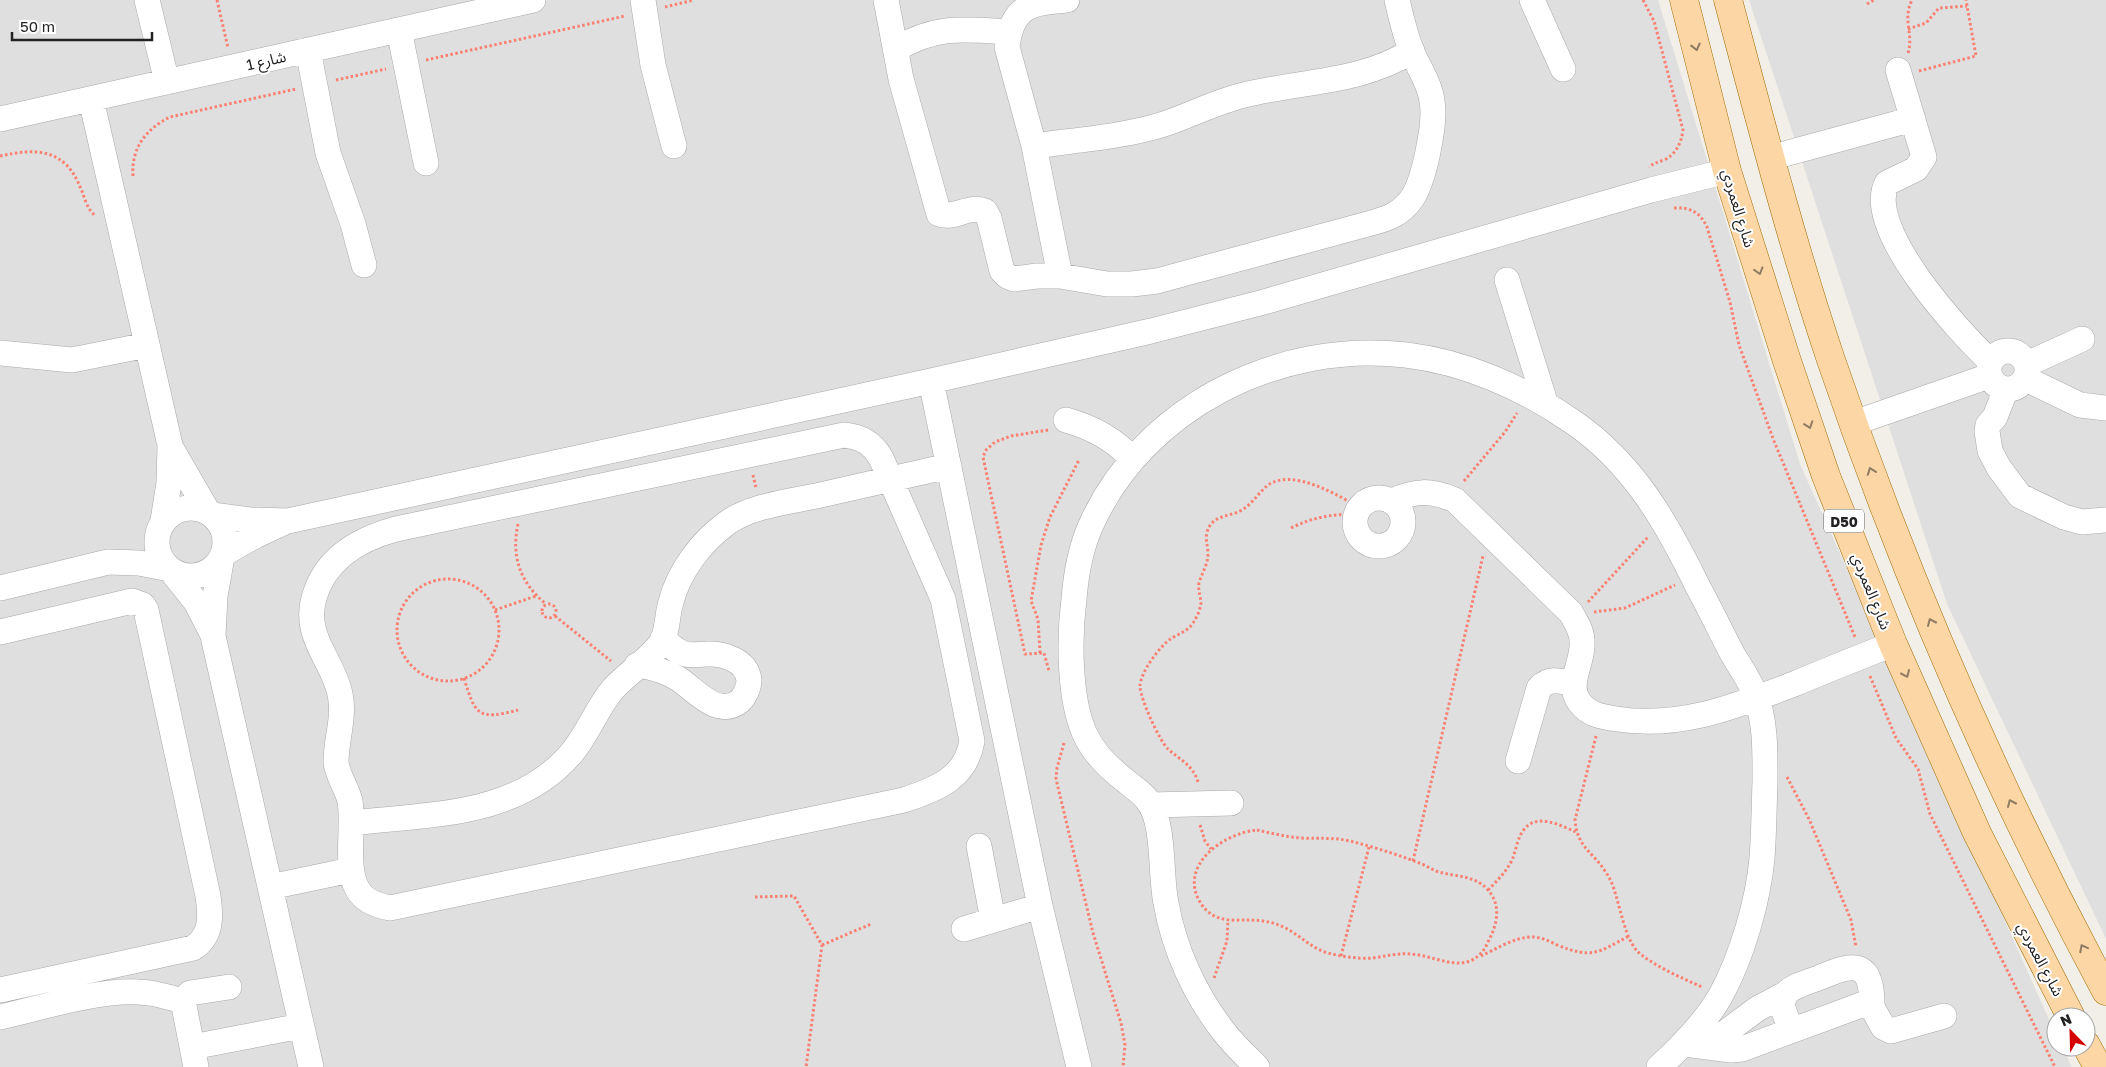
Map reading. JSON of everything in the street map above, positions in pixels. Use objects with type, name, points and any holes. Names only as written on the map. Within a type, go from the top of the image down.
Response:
[{"type":"main road","name":"شارع العمردي","points":[[1684,0],[1727,171],[1786,358],[1823,466],[1893,644],[1977,833],[2066,1007]]},
{"type":"main road","name":"D50","points":[[1728,0],[1770,158],[1809,292],[1854,423],[1922,601],[2017,816],[2071,927],[2106,991]]},
{"type":"street","points":[[147,0],[167,82]]},
{"type":"street","name":"شارع 1","points":[[0,120],[533,0]]},
{"type":"street","points":[[643,0],[653,65],[674,146]]},
{"type":"street","points":[[886,0],[902,79],[937,212],[946,216],[978,208],[985,211],[989,218],[1002,271],[1014,279],[1036,276],[1060,276],[1107,284],[1157,281],[1375,222],[1388,218],[1400,211],[1418,189],[1434,113],[1429,88],[1412,51],[1397,0]]},
{"type":"street","points":[[1060,276],[1034,146],[1007,47],[1009,32],[1016,18],[1027,8],[1041,2],[1068,0]]},
{"type":"street","points":[[1532,0],[1564,69]]},
{"type":"street","points":[[896,49],[913,39],[932,32],[952,29],[1009,32]]},
{"type":"street","points":[[399,30],[426,163]]},
{"type":"street","points":[[308,50],[328,153],[353,224],[364,265]]},
{"type":"street","points":[[1034,146],[1153,127],[1243,95],[1362,74],[1396,61],[1412,51]]},
{"type":"street","points":[[1899,73],[1924,157],[1916,169],[1887,183],[1883,196],[1888,221],[1904,257],[1929,295],[1958,330],[2008,374],[2080,405],[2106,408]]},
{"type":"street","points":[[91,99],[170,446],[169,484],[163,522],[156,540],[157,548],[159,556],[196,602],[213,636],[311,1067]]},
{"type":"street","points":[[1770,158],[1913,119]]},
{"type":"street","points":[[0,588],[108,562],[139,563],[171,570],[191,577],[201,575],[217,565],[223,555],[255,536],[288,521],[931,381],[1151,331],[1264,302],[1651,190],[1727,171]]},
{"type":"street","points":[[1507,280],[1537,400]]},
{"type":"street","points":[[1854,423],[2008,374],[2082,339]]},
{"type":"street","points":[[0,354],[72,360],[147,345]]},
{"type":"street","points":[[1257,1067],[1225,1032],[1204,1002],[1185,966],[1174,938],[1166,908],[1159,824],[1152,805],[1111,769],[1094,750],[1082,728],[1073,672],[1071,642],[1077,569],[1089,529],[1108,492],[1133,459],[1163,428],[1198,402],[1236,382],[1277,366],[1320,356],[1363,353],[1406,355],[1423,358],[1448,363],[1490,376],[1537,400],[1574,423],[1601,443],[1640,486],[1664,520],[1757,698],[1765,748],[1760,871],[1753,908],[1739,952],[1696,1045]]},
{"type":"street","points":[[2008,374],[1995,417],[1988,425],[1990,451],[1999,468],[2020,496],[2082,522],[2106,520]]},
{"type":"street","points":[[931,381],[1040,906],[1079,1067]]},
{"type":"street","points":[[1062,425],[1085,425],[1102,433],[1118,444],[1133,459]]},
{"type":"street","points":[[844,434],[866,440],[875,448],[891,479],[943,599],[970,727],[972,741],[970,755],[963,767],[953,777],[938,786],[904,800],[390,908],[376,905],[363,897],[355,885],[352,870],[352,823],[348,793],[337,769],[336,761],[342,711],[340,694],[336,678],[317,644],[312,622],[313,600],[321,578],[335,560],[353,546],[374,535],[844,434]]},
{"type":"street","points":[[170,446],[210,513],[223,528],[226,546],[214,596],[213,636]]},
{"type":"street","points":[[352,823],[464,810],[495,804],[525,791],[551,773],[574,750],[592,724],[601,705],[632,670],[654,651],[663,638],[671,600],[692,557],[708,538],[728,522],[761,509],[949,466]]},
{"type":"street","points":[[1392,501],[1407,494],[1423,492],[1440,494],[1449,498],[1468,511],[1574,613],[1582,640],[1582,655],[1573,684],[1574,693],[1585,710],[1594,715],[1632,722],[1657,722],[1707,715],[1757,698],[1893,644]]},
{"type":"street","points":[[1385,498],[1392,501],[1401,512],[1403,526],[1396,538],[1384,545],[1370,544],[1359,535],[1356,521],[1358,511],[1371,499],[1385,498]]},
{"type":"street","points":[[108,562],[136,545],[180,510],[199,508],[210,513],[250,520],[288,521]]},
{"type":"street","points":[[0,632],[132,601],[143,605],[146,610],[208,896],[210,917],[206,936],[201,943],[193,948],[0,990]]},
{"type":"street","points":[[632,670],[665,672],[678,679],[710,703],[720,707],[731,706],[741,700],[747,691],[748,680],[745,670],[738,662],[717,654],[694,656],[685,654],[669,645],[663,638]]},
{"type":"street","points":[[1518,761],[1539,688],[1544,682],[1552,680],[1573,684]]},
{"type":"street","points":[[1152,805],[1231,803]]},
{"type":"street","points":[[979,846],[993,920]]},
{"type":"street","points":[[270,887],[352,870]]},
{"type":"street","points":[[964,929],[1040,906]]},
{"type":"street","points":[[1659,1067],[1795,987],[1845,967],[1854,967],[1864,972],[1870,981],[1872,1007],[1883,1027],[1892,1031],[1944,1016]]},
{"type":"street","points":[[183,1001],[190,993],[229,987]]},
{"type":"street","points":[[0,1017],[113,992],[161,994],[183,1001]]},
{"type":"street","points":[[1785,994],[1782,1006],[1791,1030]]},
{"type":"street","points":[[183,1001],[194,1057],[301,1026]]},
{"type":"street","points":[[1696,1045],[1730,1050],[1742,1049],[1861,1005],[1872,1007]]},
{"type":"path","points":[[217,0],[232,67]]},
{"type":"path","points":[[1867,4],[1874,0]]},
{"type":"path","points":[[1899,73],[1909,48],[1907,13],[1912,0]]},
{"type":"path","points":[[1899,73],[1976,56],[1966,0]]},
{"type":"path","points":[[1908,29],[1926,23],[1939,8],[1967,6]]},
{"type":"path","points":[[1449,498],[1506,432],[1537,400]]},
{"type":"path","points":[[1050,678],[1044,653],[1025,654],[984,457],[986,450],[1003,438],[1062,425]]},
{"type":"path","points":[[749,454],[761,509]]},
{"type":"path","points":[[1040,653],[1038,619],[1030,602],[1041,545],[1050,516],[1079,460]]},
{"type":"path","points":[[1212,850],[1201,831],[1198,820],[1200,791],[1196,778],[1190,766],[1169,750],[1161,740],[1140,688],[1142,674],[1166,642],[1189,628],[1199,610],[1201,600],[1199,584],[1208,559],[1206,539],[1208,530],[1220,516],[1241,510],[1252,503],[1268,485],[1284,480],[1325,489],[1358,511]]},
{"type":"path","points":[[528,501],[519,520],[515,540],[516,560],[523,579],[536,596],[546,604],[553,605],[556,608],[555,616]]},
{"type":"path","points":[[1291,528],[1307,520],[1358,511]]},
{"type":"path","points":[[1574,613],[1664,520]]},
{"type":"path","points":[[1413,861],[1488,531]]},
{"type":"path","points":[[1574,613],[1610,611],[1625,608],[1640,603],[1693,576]]},
{"type":"path","points":[[449,579],[472,585],[481,591],[495,610],[498,622],[496,645],[484,665],[464,678],[441,680],[419,672],[410,664],[398,643],[398,620],[401,609],[407,599],[426,584],[449,579]]},
{"type":"path","points":[[495,610],[536,596]]},
{"type":"path","points":[[546,604],[542,612],[544,616],[547,618],[555,616],[632,670]]},
{"type":"path","points":[[464,678],[474,707],[480,713],[498,714],[518,710]]},
{"type":"path","points":[[1607,718],[1598,733],[1592,750],[1575,820],[1576,832],[1580,842],[1597,860],[1612,883],[1629,936],[1638,952],[1671,973],[1720,996]]},
{"type":"path","points":[[1064,737],[1056,779],[1093,933],[1122,1028],[1125,1045],[1123,1067]]},
{"type":"path","points":[[1765,748],[1797,794],[1851,920],[1856,949],[1854,967]]},
{"type":"path","points":[[1488,890],[1501,876],[1511,860],[1523,830],[1534,822],[1547,821],[1576,832]]},
{"type":"path","points":[[1478,957],[1485,949],[1496,924],[1497,911],[1494,900],[1488,890],[1478,882],[1467,877],[1436,871],[1413,861],[1370,847],[1340,839],[1302,838],[1256,830],[1243,831],[1212,850],[1200,862],[1194,878],[1196,894],[1204,909],[1218,918],[1228,920],[1263,920],[1277,924],[1313,947],[1326,953],[1341,956],[1372,958],[1411,954],[1458,963],[1469,961],[1530,937],[1539,938],[1579,953],[1596,953],[1629,936]]},
{"type":"path","points":[[1341,956],[1370,847]]},
{"type":"path","points":[[755,897],[794,896],[822,945],[806,1067]]},
{"type":"path","points":[[1204,1002],[1227,941],[1228,920]]},
{"type":"path","points":[[822,945],[871,924]]},
{"type":"shaded area","points":[[0,0],[1658,0],[1800,464],[2046,1013],[2046,1057],[2067,1057],[2072,1067],[0,1067]]},
{"type":"shaded area","points":[[1749,0],[2106,0],[2106,939],[1947,604]]}]
